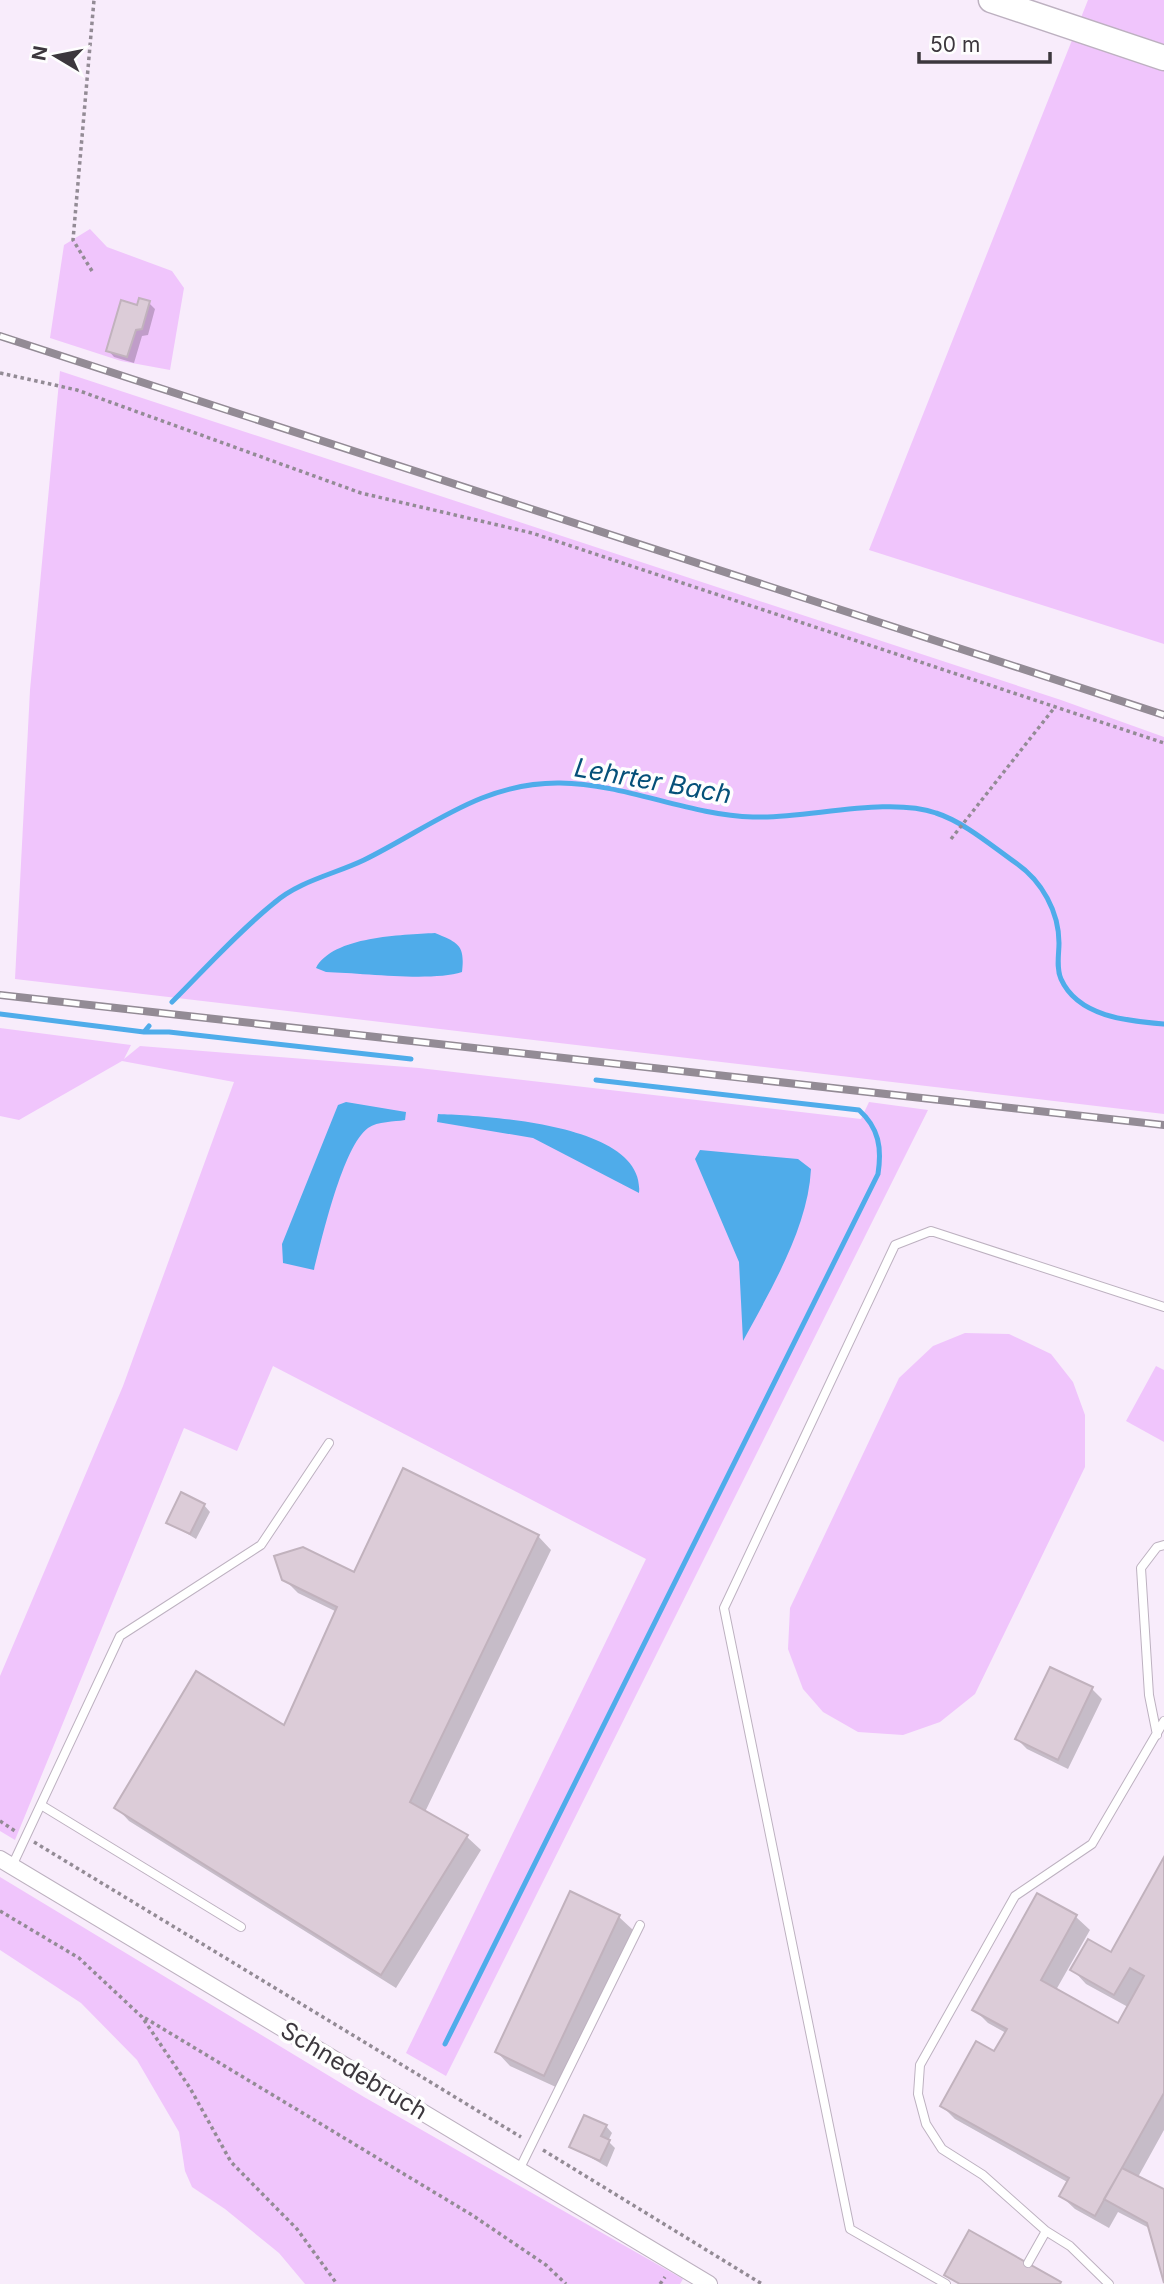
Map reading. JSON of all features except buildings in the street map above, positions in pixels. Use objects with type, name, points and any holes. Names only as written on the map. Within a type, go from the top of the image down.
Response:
[{"type":"main road","points":[[991,0],[1164,58]]},
{"type":"street","name":"Schnedebruch","points":[[6,1863],[709,2284]]},
{"type":"lane","points":[[946,2284],[850,2229],[724,1608],[895,1245],[931,1231],[1164,1307]]},
{"type":"lane","points":[[6,1863],[26,1837],[120,1636],[261,1545],[329,1443]]},
{"type":"lane","points":[[1157,1734],[1149,1695],[1141,1568],[1157,1547],[1164,1545]]},
{"type":"lane","points":[[1110,2284],[1070,2246],[1046,2231],[983,2175],[942,2149],[926,2124],[918,2094],[920,2065],[1015,1896],[1092,1844],[1164,1721]]},
{"type":"lane","points":[[41,1805],[241,1927]]},
{"type":"lane","points":[[519,2170],[640,1925]]},
{"type":"lane","points":[[1028,2263],[1046,2231]]},
{"type":"path","points":[[92,271],[73,240],[94,0]]},
{"type":"path","points":[[0,373],[77,390],[361,493],[532,533],[1164,743]]},
{"type":"path","points":[[951,839],[1055,707]]},
{"type":"path","points":[[0,1821],[762,2284]]},
{"type":"path","points":[[0,1911],[79,1958],[142,2017],[472,2215],[546,2264],[566,2284]]},
{"type":"path","points":[[142,2017],[190,2088],[231,2162],[297,2229],[337,2284]]},
{"type":"shaded area","points":[[1088,0],[1164,0],[1164,644],[869,550]]},
{"type":"shaded area","points":[[90,229],[107,247],[172,271],[184,288],[170,370],[121,361],[50,338],[64,245]]},
{"type":"shaded area","points":[[60,371],[1061,700],[1164,737],[1164,1114],[15,979],[30,690]]},
{"type":"shaded area","points":[[0,1028],[131,1045],[124,1059],[140,1046],[419,1068],[861,1119],[869,1102],[928,1110],[446,2076],[406,2053],[646,1559],[273,1366],[237,1451],[184,1428],[15,1840],[0,1831],[0,1676],[123,1386],[234,1082],[122,1061],[19,1120],[0,1116]]},
{"type":"shaded area","points":[[965,1333],[1009,1334],[1051,1354],[1073,1382],[1085,1415],[1085,1467],[975,1694],[940,1722],[903,1735],[858,1732],[823,1712],[803,1689],[788,1649],[790,1608],[899,1378],[933,1346]]},
{"type":"shaded area","points":[[1156,1366],[1164,1370],[1164,1442],[1126,1421]]},
{"type":"shaded area","points":[[0,1877],[364,2097],[683,2279],[680,2284],[305,2284],[279,2253],[225,2209],[192,2187],[185,2171],[179,2132],[137,2060],[81,2003],[0,1950]]},
{"type":"water","points":[[435,933],[459,946],[462,972],[415,977],[326,972],[316,968],[325,957],[352,943]]},
{"type":"water","points":[[346,1102],[406,1112],[405,1120],[372,1126],[359,1138],[342,1172],[314,1270],[283,1263],[282,1244],[338,1105]]},
{"type":"water","points":[[438,1114],[524,1121],[591,1138],[617,1151],[634,1170],[639,1193],[533,1138],[437,1122]]},
{"type":"water","points":[[700,1150],[798,1159],[811,1169],[796,1236],[743,1341],[739,1262],[695,1159]]},
{"type":"waterway","name":"Lehrter Bach","points":[[172,1002],[247,926],[284,895],[364,860],[481,798],[532,785],[560,783],[609,788],[705,811],[753,817],[871,807],[916,808],[936,813],[978,835],[1025,870],[1041,888],[1056,920],[1059,975],[1079,1002],[1105,1015],[1164,1024]]},
{"type":"waterway","name":"Lehrter Bach","points":[[0,1014],[144,1032],[149,1026]]},
{"type":"waterway","points":[[144,1032],[169,1032],[411,1059]]},
{"type":"waterway","points":[[445,2044],[878,1174],[880,1156],[875,1131],[859,1110],[596,1080]]},
{"type":"railway","points":[[0,336],[1164,715]]},
{"type":"railway","points":[[0,995],[1164,1125]]}]
